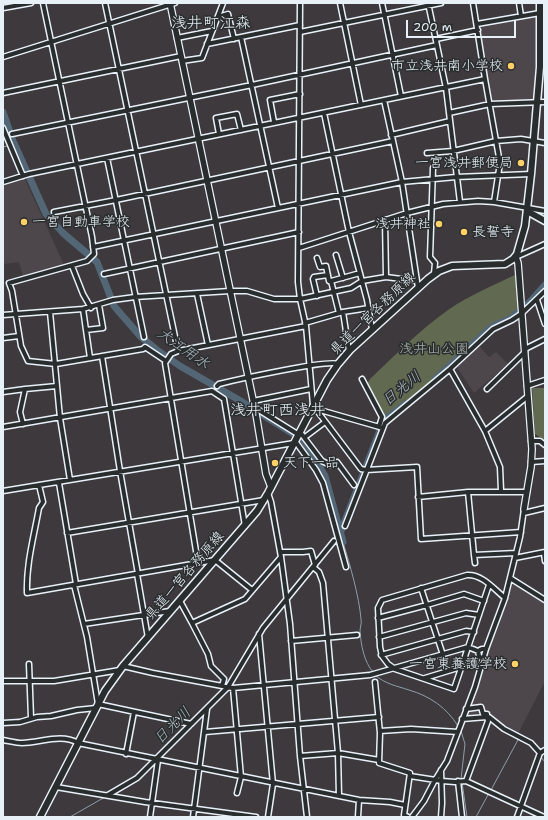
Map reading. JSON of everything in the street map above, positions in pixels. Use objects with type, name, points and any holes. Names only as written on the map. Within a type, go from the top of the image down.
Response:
[{"type":"main road","points":[[516,257],[523,235],[527,210],[538,102],[543,45],[540,3]]},
{"type":"main road","points":[[527,210],[545,221]]},
{"type":"main road","name":"県道一宮各務原線","points":[[40,817],[105,691],[122,668],[245,526],[264,500],[298,438],[327,380],[349,351],[434,274],[446,268],[459,265],[503,264],[516,257]]},
{"type":"street","points":[[3,8],[31,3]]},
{"type":"street","points":[[43,3],[50,42],[77,164],[94,255],[90,259],[72,266],[9,283],[20,346],[28,361],[56,364],[145,347],[166,361]]},
{"type":"street","points":[[105,3],[129,111],[178,351]]},
{"type":"street","points":[[3,57],[172,3],[177,38],[256,414],[266,474],[271,487]]},
{"type":"street","points":[[3,93],[181,58],[202,58],[223,3]]},
{"type":"street","points":[[300,3],[300,204],[298,282],[306,325],[313,408],[318,412],[360,467],[366,470],[417,467],[421,539],[521,532]]},
{"type":"street","points":[[340,3],[361,105]]},
{"type":"street","points":[[382,3],[401,96]]},
{"type":"street","points":[[300,32],[385,15],[428,4],[441,3]]},
{"type":"street","points":[[473,3],[500,163],[494,202]]},
{"type":"street","points":[[519,3],[522,16]]},
{"type":"street","points":[[428,4],[446,87],[460,202]]},
{"type":"street","points":[[218,17],[228,14],[234,39]]},
{"type":"street","points":[[476,24],[522,16],[542,16]]},
{"type":"street","points":[[207,44],[300,25]]},
{"type":"street","points":[[436,39],[478,30]]},
{"type":"street","points":[[177,38],[212,31]]},
{"type":"street","points":[[241,37],[278,208]]},
{"type":"street","points":[[12,134],[252,86],[437,45]]},
{"type":"street","points":[[3,182],[26,175],[137,151],[485,79]]},
{"type":"street","points":[[274,122],[270,100],[300,94]]},
{"type":"street","points":[[384,100],[402,182],[418,288]]},
{"type":"street","points":[[449,113],[490,104],[545,102]]},
{"type":"street","points":[[324,113],[349,232],[369,308],[372,329]]},
{"type":"street","points":[[219,134],[216,118],[237,114],[241,130]]},
{"type":"street","points":[[391,135],[450,121]]},
{"type":"street","points":[[3,128],[26,175]]},
{"type":"street","points":[[427,153],[453,151],[496,141],[521,139],[545,143]]},
{"type":"street","points":[[54,212],[146,194],[393,141]]},
{"type":"street","points":[[107,158],[144,337]]},
{"type":"street","points":[[432,168],[430,257],[435,263],[434,274]]},
{"type":"street","points":[[93,247],[402,182],[531,174]]},
{"type":"street","points":[[299,248],[407,213],[443,204],[460,202],[494,202],[527,210],[545,210]]},
{"type":"street","points":[[385,220],[386,277]]},
{"type":"street","points":[[104,274],[299,232]]},
{"type":"street","points":[[412,817],[424,801],[434,780],[447,762],[475,687],[486,649],[505,598],[516,555],[521,532],[531,462],[531,441],[518,263],[516,257],[545,244]]},
{"type":"street","points":[[336,256],[343,278]]},
{"type":"street","points":[[317,258],[320,267],[326,266],[329,281],[331,282],[341,313],[349,351]]},
{"type":"street","points":[[72,266],[83,294],[91,308]]},
{"type":"street","points":[[331,282],[360,274]]},
{"type":"street","points":[[317,296],[313,279],[314,277],[328,275]]},
{"type":"street","points":[[3,315],[91,308],[113,300],[135,297],[230,291],[246,291],[274,299],[300,299],[351,288],[362,281],[386,277],[417,281]]},
{"type":"street","points":[[381,428],[385,423],[450,369],[493,329],[521,314],[544,293]]},
{"type":"street","points":[[197,294],[208,345]]},
{"type":"street","points":[[537,300],[545,324]]},
{"type":"street","points":[[86,330],[103,328],[99,305]]},
{"type":"street","points":[[198,563],[172,399],[165,366],[169,356],[178,351],[306,325],[341,313],[369,308]]},
{"type":"street","points":[[83,309],[90,358]]},
{"type":"street","points":[[50,312],[60,418],[70,480]]},
{"type":"street","points":[[3,338],[19,336]]},
{"type":"street","points":[[487,390],[525,350],[545,339]]},
{"type":"street","points":[[102,356],[148,638]]},
{"type":"street","points":[[217,386],[219,384],[310,366],[333,362],[338,364]]},
{"type":"street","points":[[450,369],[485,431],[500,467],[501,491]]},
{"type":"street","points":[[345,526],[381,428],[382,417],[362,379]]},
{"type":"street","points":[[527,386],[545,380]]},
{"type":"street","points":[[3,392],[25,388],[57,386]]},
{"type":"street","points":[[23,424],[20,412],[25,388]]},
{"type":"street","points":[[253,404],[312,389]]},
{"type":"street","points":[[3,427],[110,410],[212,391],[224,399],[245,526]]},
{"type":"street","points":[[485,431],[528,396]]},
{"type":"street","points":[[253,404],[298,438],[322,461],[330,465],[337,462],[354,485]]},
{"type":"street","points":[[313,408],[381,428]]},
{"type":"street","points":[[3,491],[262,448],[298,438],[325,422]]},
{"type":"street","points":[[298,438],[323,483],[346,567]]},
{"type":"street","points":[[531,441],[540,441],[545,445]]},
{"type":"street","points":[[531,462],[545,461]]},
{"type":"street","points":[[59,482],[75,584],[93,674],[97,706]]},
{"type":"street","points":[[39,485],[43,502],[39,508],[29,562],[26,582],[27,593],[215,560],[252,590]]},
{"type":"street","points":[[418,497],[468,492],[527,492]]},
{"type":"street","points":[[468,492],[475,563]]},
{"type":"street","points":[[268,494],[271,502],[287,598],[303,790],[307,817]]},
{"type":"street","points":[[67,532],[264,500]]},
{"type":"street","points":[[524,511],[545,508]]},
{"type":"street","points":[[108,795],[137,778],[157,760],[228,687],[259,634],[334,541]]},
{"type":"street","points":[[192,623],[245,599],[280,555],[311,550],[314,566],[319,572],[323,583],[336,721],[339,796]]},
{"type":"street","points":[[474,555],[516,555],[544,552],[545,561]]},
{"type":"street","points":[[489,585],[454,689],[395,669],[388,664],[381,655],[378,608],[382,600],[467,575],[478,576],[505,598]]},
{"type":"street","points":[[510,578],[545,600]]},
{"type":"street","points":[[422,588],[443,655]]},
{"type":"street","points":[[378,618],[464,594],[484,601]]},
{"type":"street","points":[[180,601],[208,654],[211,666],[224,679],[222,686]]},
{"type":"street","points":[[84,624],[172,610]]},
{"type":"street","points":[[379,637],[466,612],[478,615]]},
{"type":"street","points":[[381,655],[466,631],[474,632]]},
{"type":"street","points":[[259,634],[273,784],[268,817]]},
{"type":"street","points":[[291,641],[357,635]]},
{"type":"street","points":[[3,681],[54,681],[122,668],[233,688],[372,675],[468,647],[478,651],[486,649]]},
{"type":"street","points":[[478,651],[479,656],[484,660]]},
{"type":"street","points":[[29,664],[31,718]]},
{"type":"street","points":[[424,678],[461,667]]},
{"type":"street","points":[[375,682],[380,731],[379,763],[410,773],[410,776],[442,781],[462,781],[490,791],[544,817]]},
{"type":"street","points":[[233,688],[240,777],[237,793]]},
{"type":"street","points":[[3,723],[20,722],[31,718],[51,716],[97,706],[191,724]]},
{"type":"street","points":[[466,709],[481,706],[483,714],[487,714],[487,717],[490,717],[504,729],[530,743],[540,753]]},
{"type":"street","points":[[193,817],[208,708]]},
{"type":"street","points":[[126,754],[134,712]]},
{"type":"street","points":[[205,732],[379,717]]},
{"type":"street","points":[[462,719],[487,717]]},
{"type":"street","points":[[462,817],[462,781],[488,721],[487,717]]},
{"type":"street","points":[[380,731],[411,729],[458,731]]},
{"type":"street","points":[[3,740],[22,743],[65,739],[73,740],[78,743],[126,754],[303,790],[359,800],[405,805]]},
{"type":"street","points":[[517,817],[540,753],[545,750]]},
{"type":"street","points":[[300,756],[338,753],[379,760]]},
{"type":"street","points":[[150,817],[157,760]]},
{"type":"street","points":[[441,770],[441,817]]},
{"type":"street","points":[[408,817],[404,815],[410,776]]},
{"type":"street","points":[[56,787],[152,803],[256,817]]},
{"type":"street","points":[[358,817],[359,800]]},
{"type":"shaded area","name":"市立浅井南小学校","points":[[538,15],[536,47],[538,58],[536,99],[492,103],[490,101],[478,26]]},
{"type":"shaded area","name":"一宮自動車学校","points":[[24,177],[65,267],[23,276],[19,262],[3,263],[3,182]]},
{"type":"shaded area","points":[[478,345],[489,357],[496,352],[508,364],[474,393],[456,366]]},
{"type":"shaded area","name":"一宮東養護学校","points":[[512,581],[545,604],[545,681],[518,734],[492,718],[487,712],[468,715],[490,648],[499,626]]},
{"type":"green space","name":"浅井山公園","points":[[517,274],[519,307],[510,315],[490,326],[424,388],[385,418],[367,384],[370,379],[418,334],[448,310],[473,295]]},
{"type":"green space","points":[[532,388],[545,388],[545,440],[535,434]]},
{"type":"waterway","name":"大江用水","points":[[3,112],[13,141],[46,214],[63,233],[97,262],[114,306],[140,336],[157,350],[180,366],[239,400],[303,440],[325,476],[343,542]]},
{"type":"waterway","points":[[3,147],[7,146]]},
{"type":"waterway","name":"日光川","points":[[435,379],[491,327],[511,318],[529,303],[545,285]]},
{"type":"waterway","name":"日光川","points":[[341,531],[384,420],[405,404]]},
{"type":"waterway","points":[[342,543],[343,542],[354,580],[358,600],[361,620],[360,636],[362,647],[367,663],[373,672]]},
{"type":"waterway","name":"日光川","points":[[317,565],[334,544],[337,544]]},
{"type":"waterway","points":[[375,675],[387,683],[431,699],[443,708],[458,726]]},
{"type":"waterway","name":"日光川","points":[[168,749],[187,730]]},
{"type":"waterway","points":[[461,731],[465,744],[461,779]]},
{"type":"waterway","points":[[491,790],[519,738]]},
{"type":"waterway","points":[[540,756],[545,762]]},
{"type":"waterway","points":[[462,782],[467,817]]},
{"type":"waterway","points":[[476,817],[489,793]]},
{"type":"waterway","name":"日光川","points":[[70,817],[105,797]]},
{"type":"place","name":"市立浅井南小学校","points":[[511,66]]},
{"type":"place","name":"一宮浅井郵便局","points":[[521,163]]},
{"type":"place","name":"一宮自動車学校","points":[[24,222]]},
{"type":"place","name":"浅井神社","points":[[439,224]]},
{"type":"place","name":"長誓寺","points":[[464,232]]},
{"type":"place","name":"天下一品","points":[[275,463]]},
{"type":"place","name":"一宮東養護学校","points":[[515,664]]},
{"type":"district","name":"浅井町江森","points":[[211,24]]},
{"type":"district","name":"浅井町西浅井","points":[[278,411]]}]
